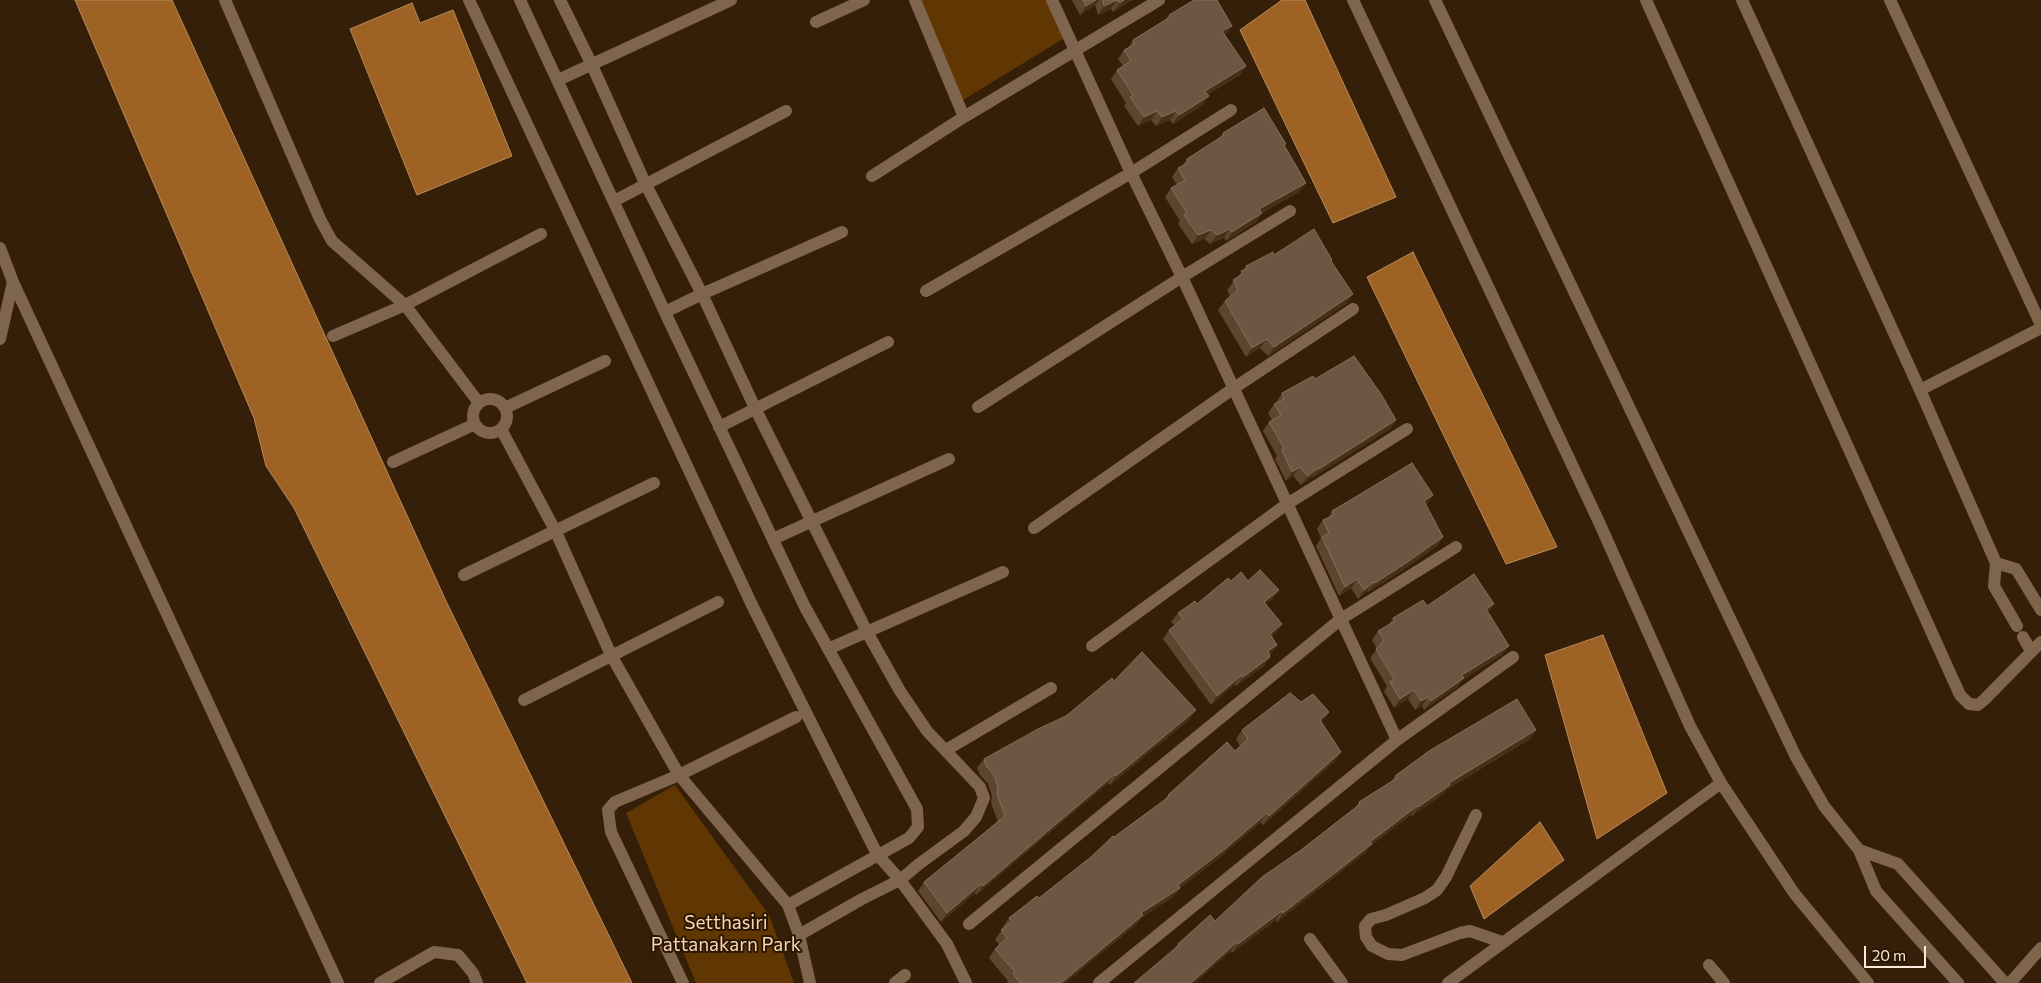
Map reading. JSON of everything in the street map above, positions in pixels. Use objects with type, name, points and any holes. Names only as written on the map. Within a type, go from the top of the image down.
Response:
[{"type":"street","points":[[225,0],[320,219],[332,241],[405,305],[478,403]]},
{"type":"street","points":[[469,0],[752,605],[877,854],[900,880],[947,944],[966,983]]},
{"type":"street","points":[[520,0],[805,607],[917,809],[918,826],[908,838],[788,906]]},
{"type":"street","points":[[560,0],[591,63],[645,183],[702,294],[755,408],[867,632],[900,691],[927,731],[980,787],[984,798],[976,817],[964,831],[900,880],[799,935]]},
{"type":"street","points":[[558,80],[591,63],[731,0]]},
{"type":"street","points":[[816,22],[864,0]]},
{"type":"street","points":[[915,0],[964,117]]},
{"type":"street","points":[[1052,0],[1131,173],[1182,276],[1397,740]]},
{"type":"street","points":[[872,176],[964,117],[1159,0]]},
{"type":"street","points":[[1353,0],[1599,522],[1690,726],[1721,783],[1794,893],[1868,983]]},
{"type":"street","points":[[1435,0],[1796,757],[1824,806],[1859,850],[1876,891],[1958,983]]},
{"type":"street","points":[[1646,0],[1960,695],[1969,704],[1978,704],[1985,700],[2041,642]]},
{"type":"street","points":[[1742,0],[1920,390],[1996,563],[1994,586],[2031,651]]},
{"type":"street","points":[[1890,0],[2041,326],[1920,390]]},
{"type":"street","points":[[926,291],[1131,173],[1231,110]]},
{"type":"street","points":[[614,201],[645,183],[786,111]]},
{"type":"street","points":[[978,407],[1182,276],[1290,211]]},
{"type":"street","points":[[665,312],[842,232]]},
{"type":"street","points":[[333,336],[405,305],[540,234]]},
{"type":"street","points":[[0,248],[338,983]]},
{"type":"street","points":[[0,339],[14,282]]},
{"type":"street","points":[[1034,528],[1234,388],[1353,309]]},
{"type":"street","points":[[719,426],[888,342]]},
{"type":"street","points":[[505,408],[605,361]]},
{"type":"street","points":[[485,399],[493,399],[500,402],[505,408],[507,415],[506,423],[494,433],[486,433],[479,430],[474,424],[472,417],[474,409],[478,403],[485,399]]},
{"type":"street","points":[[393,462],[474,424]]},
{"type":"street","points":[[501,429],[556,532],[611,655],[679,775],[788,906],[799,935],[810,983]]},
{"type":"street","points":[[1092,646],[1287,504],[1407,429]]},
{"type":"street","points":[[773,539],[949,459]]},
{"type":"street","points":[[464,575],[654,483]]},
{"type":"street","points":[[969,924],[1341,619],[1456,548]]},
{"type":"street","points":[[1996,563],[2016,568],[2041,610]]},
{"type":"street","points":[[828,650],[1002,572]]},
{"type":"street","points":[[524,700],[718,602]]},
{"type":"street","points":[[1099,983],[1397,740],[1513,657]]},
{"type":"street","points":[[946,750],[1051,688]]},
{"type":"street","points":[[683,983],[611,832],[608,810],[615,802],[679,775],[796,717]]},
{"type":"street","points":[[1448,983],[1721,783]]},
{"type":"street","points":[[1476,815],[1446,877],[1437,890],[1409,905],[1372,919],[1365,926],[1366,937],[1372,946],[1388,954],[1402,955],[1470,931],[1502,942]]},
{"type":"street","points":[[1859,850],[1898,864],[2005,983]]},
{"type":"street","points":[[1310,939],[1342,983]]},
{"type":"street","points":[[2010,983],[2041,948]]},
{"type":"street","points":[[380,983],[434,952],[458,955],[473,973],[477,983]]},
{"type":"street","points":[[1709,965],[1724,983]]},
{"type":"street","points":[[895,983],[905,974]]},
{"type":"green space","points":[[911,0],[1051,0],[1068,36],[958,103]]},
{"type":"green space","name":"Setthasiri Pattanakarn Park","points":[[675,785],[769,915],[794,983],[696,983],[626,813]]},
{"type":"shaded area","points":[[75,0],[172,0],[446,601],[632,983],[527,983],[294,508],[266,466],[254,418]]},
{"type":"shaded area","points":[[1282,0],[1305,0],[1396,197],[1333,223],[1240,30]]},
{"type":"shaded area","points":[[412,3],[420,23],[453,10],[512,156],[417,195],[350,29]]},
{"type":"shaded area","points":[[1413,252],[1557,547],[1506,564],[1367,277]]},
{"type":"shaded area","points":[[1603,635],[1667,793],[1597,839],[1545,655]]},
{"type":"shaded area","points":[[1540,822],[1564,860],[1484,919],[1470,886]]},
{"type":"building","points":[[1083,0],[1096,0],[1086,6]]},
{"type":"building","points":[[1103,0],[1117,0],[1104,6]]},
{"type":"building","points":[[1194,0],[1217,0],[1232,26],[1222,31],[1246,66],[1205,91],[1209,96],[1179,115],[1176,111],[1162,117],[1157,111],[1144,117],[1130,97],[1133,95],[1117,70],[1131,61],[1124,50],[1134,45],[1133,40]]},
{"type":"building","points":[[1264,108],[1286,144],[1284,145],[1306,183],[1259,209],[1262,213],[1232,232],[1230,229],[1217,235],[1211,230],[1198,235],[1184,215],[1187,213],[1171,188],[1185,180],[1178,168],[1188,163],[1187,159],[1224,135],[1223,133]]},
{"type":"building","points":[[1314,229],[1331,261],[1353,294],[1274,347],[1267,339],[1252,348],[1225,301],[1238,290],[1233,280],[1243,274],[1241,271],[1247,269],[1246,266],[1273,252],[1274,255]]},
{"type":"building","points":[[1354,356],[1381,394],[1396,420],[1308,476],[1300,467],[1292,472],[1282,450],[1284,448],[1269,422],[1281,415],[1274,404],[1284,399],[1282,393],[1313,376],[1315,379]]},
{"type":"building","points":[[1412,463],[1433,495],[1424,501],[1443,537],[1364,590],[1357,579],[1345,587],[1322,537],[1329,533],[1323,520],[1334,515],[1332,511]]},
{"type":"building","points":[[1260,570],[1279,590],[1264,602],[1282,624],[1270,634],[1277,645],[1268,651],[1270,657],[1243,677],[1242,675],[1217,696],[1169,630],[1183,619],[1178,613],[1195,601],[1197,604],[1228,578],[1231,581],[1241,572],[1248,581]]},
{"type":"building","points":[[1474,574],[1494,604],[1486,609],[1509,646],[1462,675],[1464,678],[1431,701],[1428,697],[1421,701],[1414,690],[1400,699],[1390,682],[1394,679],[1376,649],[1384,640],[1378,631],[1395,621],[1393,618],[1423,600],[1427,606]]},
{"type":"building","points":[[1142,652],[1196,710],[1116,776],[1115,774],[983,886],[981,884],[947,913],[924,882],[1005,816],[997,794],[998,787],[994,775],[986,766],[984,759],[1066,716],[1112,678],[1114,681]]},
{"type":"building","points":[[1290,693],[1301,702],[1313,694],[1329,712],[1320,720],[1341,752],[1269,816],[1267,813],[1225,849],[1178,885],[1180,888],[1141,913],[1143,915],[1061,983],[1020,983],[1013,973],[1015,972],[995,949],[1007,938],[1001,930],[1012,921],[1009,918],[1037,896],[1039,898],[1091,857],[1113,836],[1170,796],[1168,795],[1227,742],[1235,751],[1248,739],[1242,730]]},
{"type":"building","points":[[1517,699],[1536,730],[1449,783],[1450,785],[1417,806],[1370,842],[1372,844],[1283,913],[1282,911],[1238,944],[1237,942],[1191,983],[1134,983],[1179,945],[1210,915],[1215,921],[1262,877],[1301,850],[1360,804],[1359,802],[1397,778],[1395,776],[1429,751]]}]
